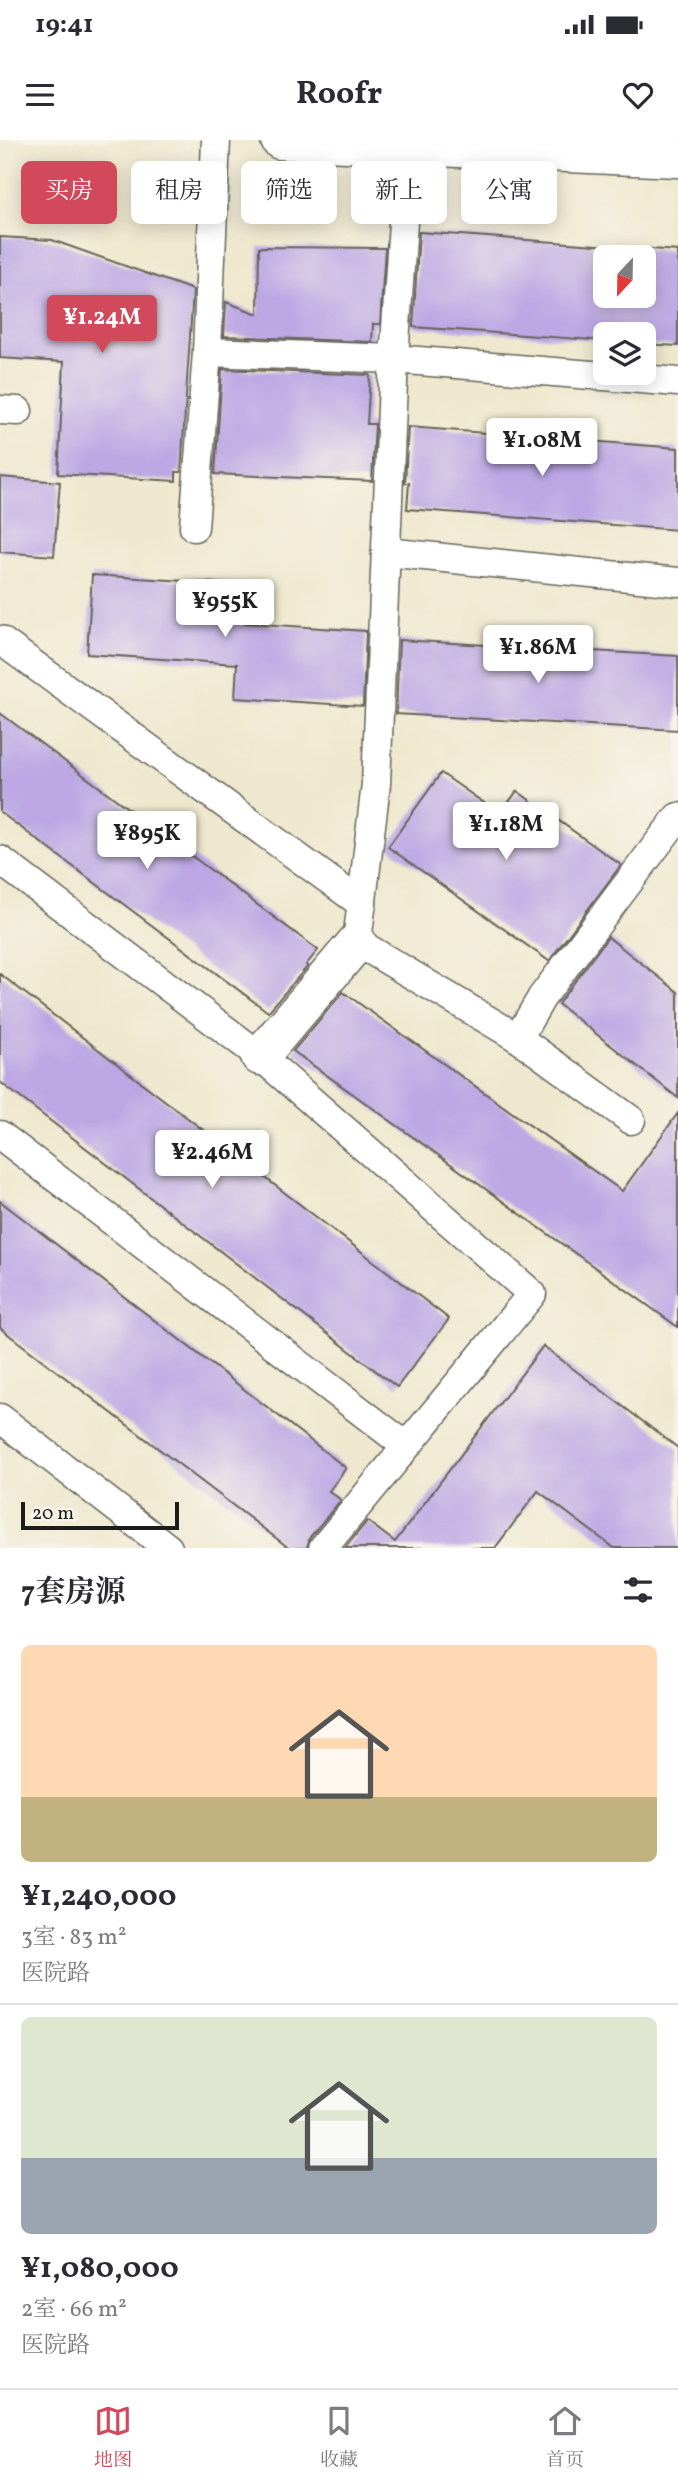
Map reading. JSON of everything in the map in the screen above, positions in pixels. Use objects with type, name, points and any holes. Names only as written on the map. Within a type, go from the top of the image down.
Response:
[{"type":"street","points":[[280,140],[678,158]]},
{"type":"street","points":[[260,1056],[357,942]]},
{"type":"lane","points":[[194,527],[207,352],[216,140]]},
{"type":"lane","points":[[408,146],[394,359],[376,784],[357,942],[518,1038],[631,1120]]},
{"type":"lane","points":[[207,352],[394,359],[678,382]]},
{"type":"lane","points":[[386,551],[678,582]]},
{"type":"lane","points":[[0,640],[362,904]]},
{"type":"lane","points":[[518,1038],[542,997],[678,817]]},
{"type":"lane","points":[[0,860],[260,1056],[532,1294],[323,1548]]},
{"type":"lane","points":[[0,1135],[406,1446]]},
{"type":"lane","points":[[0,1418],[168,1548]]},
{"type":"building","points":[[419,232],[596,245],[593,245],[593,308],[656,308],[656,249],[678,251],[678,346],[656,345],[656,322],[593,322],[593,340],[413,327]]},
{"type":"building","points":[[0,237],[52,240],[193,290],[181,472],[176,472],[176,481],[58,474],[64,362],[0,358]]},
{"type":"building","points":[[259,247],[385,248],[380,324],[373,324],[372,342],[224,336],[226,302],[258,314]]},
{"type":"building","points":[[222,369],[370,375],[367,424],[375,424],[372,481],[215,474]]},
{"type":"building","points":[[408,427],[678,448],[678,530],[407,509],[409,483],[405,483]]},
{"type":"building","points":[[0,477],[60,482],[54,556],[0,552]]},
{"type":"building","points":[[92,575],[247,585],[245,623],[366,631],[363,706],[235,698],[237,664],[87,654]]},
{"type":"building","points":[[399,640],[678,656],[678,730],[396,714]]},
{"type":"building","points":[[0,713],[318,950],[306,965],[308,966],[268,1012],[0,812]]},
{"type":"building","points":[[441,773],[500,814],[517,791],[621,865],[549,961],[388,847]]},
{"type":"building","points":[[608,937],[678,992],[678,1098],[558,1004]]},
{"type":"building","points":[[0,974],[449,1319],[397,1387],[0,1082]]},
{"type":"building","points":[[343,992],[622,1191],[678,1113],[678,1327],[293,1051]]},
{"type":"building","points":[[0,1201],[346,1468],[329,1491],[341,1500],[310,1537],[307,1548],[289,1548],[0,1328]]},
{"type":"building","points":[[543,1346],[678,1448],[678,1548],[614,1548],[538,1491],[495,1548],[345,1548],[367,1521],[395,1542]]}]
